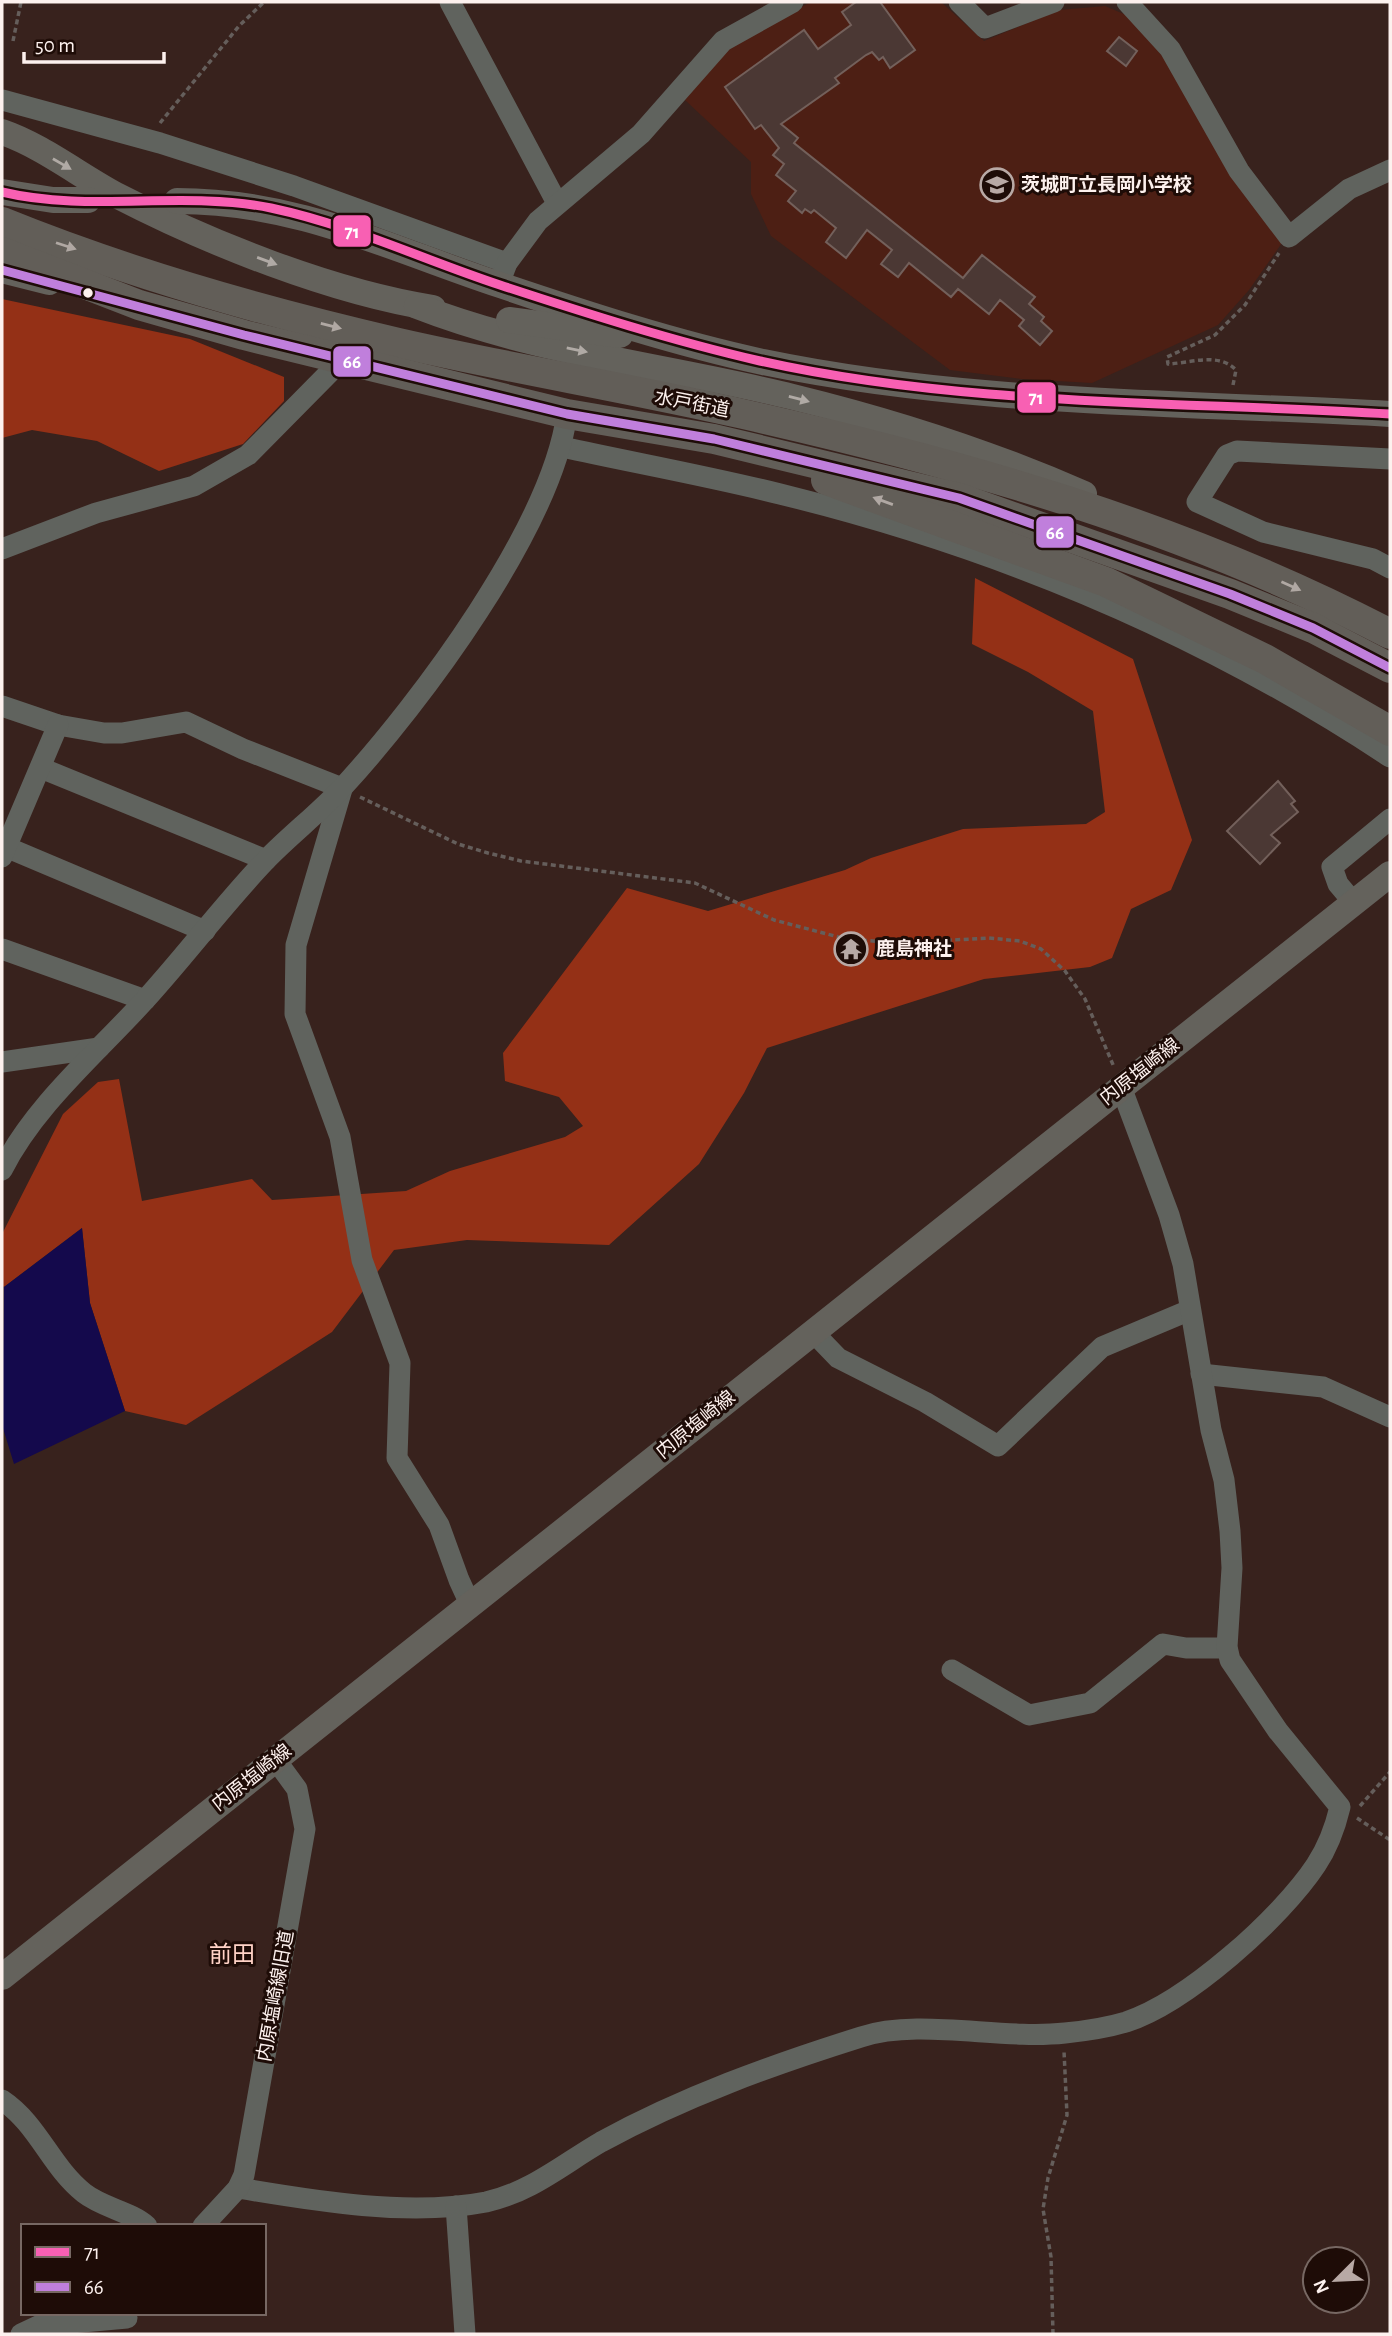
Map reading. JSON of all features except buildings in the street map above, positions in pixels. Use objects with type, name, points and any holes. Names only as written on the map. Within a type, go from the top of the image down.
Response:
[{"type":"highway","name":"水戸街道","points":[[2,222],[258,308],[400,343],[739,413],[981,474],[1229,558],[1390,634]]},
{"type":"highway","name":"水戸街道","points":[[2,252],[139,305],[338,358],[567,414],[714,439]]},
{"type":"highway","points":[[714,439],[894,480],[1046,526],[1230,594],[1313,628],[1390,668]]},
{"type":"highway","points":[[714,439],[1106,582],[1265,659],[1390,731]]},
{"type":"main road","points":[[2,132],[118,196],[211,240],[294,270],[417,306],[471,327],[793,397],[908,430],[1069,487],[1229,558]]},
{"type":"main road","points":[[2,192],[53,200],[88,200]]},
{"type":"main road","points":[[177,201],[270,208],[355,231],[503,274],[708,348]]},
{"type":"main road","points":[[2,270],[139,305]]},
{"type":"main road","points":[[417,306],[708,348],[831,374],[947,390],[1059,400],[1390,414]]},
{"type":"main road","name":"内原塩崎線","points":[[2,1977],[1390,874]]},
{"type":"street","points":[[450,2],[557,203]]},
{"type":"street","points":[[2,100],[150,140],[294,186],[503,274],[524,237],[557,203],[641,134],[723,41],[793,2]]},
{"type":"street","points":[[959,2],[985,28],[1054,2]]},
{"type":"street","points":[[1127,2],[1170,49],[1239,171],[1289,237],[1349,189],[1390,170]]},
{"type":"street","points":[[2,549],[96,513],[194,486],[216,474],[248,455],[329,373],[338,358]]},
{"type":"street","points":[[2,1170],[19,1135],[145,1000],[266,860],[342,788],[427,686],[490,590],[530,519],[562,447],[567,414]]},
{"type":"street","points":[[562,447],[780,494],[905,530],[1035,574],[1119,608],[1214,653],[1271,683],[1390,757]]},
{"type":"street","points":[[1390,459],[1237,451],[1227,455],[1197,502],[1263,532],[1373,559],[1390,568]]},
{"type":"street","points":[[2,706],[58,725],[122,733],[186,722],[243,749],[342,788]]},
{"type":"street","points":[[58,725],[4,852],[205,931]]},
{"type":"street","points":[[41,768],[266,860]]},
{"type":"street","points":[[342,788],[296,945],[295,1014],[340,1138],[362,1260],[400,1363],[397,1458],[439,1525],[458,1580],[471,1606]]},
{"type":"street","points":[[1354,903],[1338,884],[1332,867],[1390,819]]},
{"type":"street","points":[[2,949],[145,1000]]},
{"type":"street","points":[[2,1062],[99,1048]]},
{"type":"street","points":[[238,2188],[409,2208],[456,2206],[488,2201],[534,2185],[601,2142],[754,2071],[863,2036],[893,2028],[1014,2035],[1064,2034],[1128,2021],[1158,2006],[1220,1963],[1259,1930],[1317,1864],[1345,1811],[1278,1731],[1230,1660],[1227,1648],[1232,1568],[1224,1480],[1201,1374],[1183,1264],[1169,1215],[1121,1087]]},
{"type":"street","points":[[812,1331],[838,1358],[926,1402],[998,1446],[1102,1347],[1190,1310]]},
{"type":"street","points":[[1201,1374],[1323,1387],[1390,1417]]},
{"type":"street","points":[[952,1670],[1029,1715],[1090,1703],[1163,1644],[1186,1648],[1227,1648]]},
{"type":"street","name":"内原塩崎線旧道","points":[[205,2224],[238,2188],[244,2175],[305,1829],[297,1788],[275,1759]]},
{"type":"street","points":[[2,2100],[28,2121],[69,2178],[84,2193],[143,2224]]},
{"type":"street","points":[[456,2206],[465,2334]]},
{"type":"street","points":[[21,2334],[38,2326],[127,2322]]},
{"type":"path","points":[[13,41],[21,2]]},
{"type":"path","points":[[150,140],[163,118],[213,57],[264,2]]},
{"type":"path","points":[[1232,389],[1236,370],[1229,363],[1211,359],[1167,364],[1167,358],[1214,335],[1245,305],[1289,237]]},
{"type":"path","points":[[342,788],[458,844],[488,853],[521,861],[695,883],[774,920],[846,939],[900,943],[989,938],[1020,941],[1053,958],[1085,999],[1121,1087]]},
{"type":"path","points":[[1390,1772],[1345,1811],[1390,1840]]},
{"type":"path","points":[[1053,2334],[1052,2269],[1042,2210],[1048,2178],[1068,2115],[1064,2034]]},
{"type":"shaded area","name":"茨城町立長岡小学校","points":[[811,2],[941,2],[984,41],[1059,10],[1105,6],[1133,18],[1179,78],[1284,240],[1249,290],[1218,325],[1092,383],[1022,379],[950,370],[771,236],[751,194],[751,162],[685,100],[731,44]]},
{"type":"shaded area","points":[[2,299],[190,339],[284,377],[284,401],[243,444],[159,471],[97,441],[32,430],[2,438]]},
{"type":"shaded area","points":[[975,578],[1133,659],[1192,840],[1171,890],[1131,909],[1112,958],[1090,967],[984,979],[767,1048],[744,1093],[699,1164],[609,1245],[467,1240],[394,1250],[332,1332],[186,1425],[125,1411],[90,1303],[82,1228],[4,1287],[2,1285],[2,1234],[63,1114],[98,1082],[119,1079],[142,1201],[252,1179],[272,1200],[406,1191],[450,1171],[565,1137],[583,1126],[559,1097],[505,1081],[503,1053],[627,888],[708,911],[845,870],[871,858],[963,829],[1086,824],[1105,812],[1093,711],[1028,672],[972,644]]},
{"type":"shaded area","points":[[82,1228],[90,1303],[125,1411],[14,1464],[2,1425],[4,1287]]},
{"type":"transit line","name":"71","points":[[2,192],[69,201],[204,201],[271,208],[359,233],[500,285],[629,326],[760,361],[838,376],[995,395],[1390,414]]},
{"type":"transit line","name":"66","points":[[2,270],[244,335],[567,414],[714,439],[959,498],[1230,594],[1313,628],[1390,668]]},
{"type":"place","name":"茨城町立長岡小学校","points":[[997,185]]},
{"type":"place","name":"鹿島神社","points":[[851,949]]},
{"type":"district","name":"前田","points":[[232,1955]]}]
